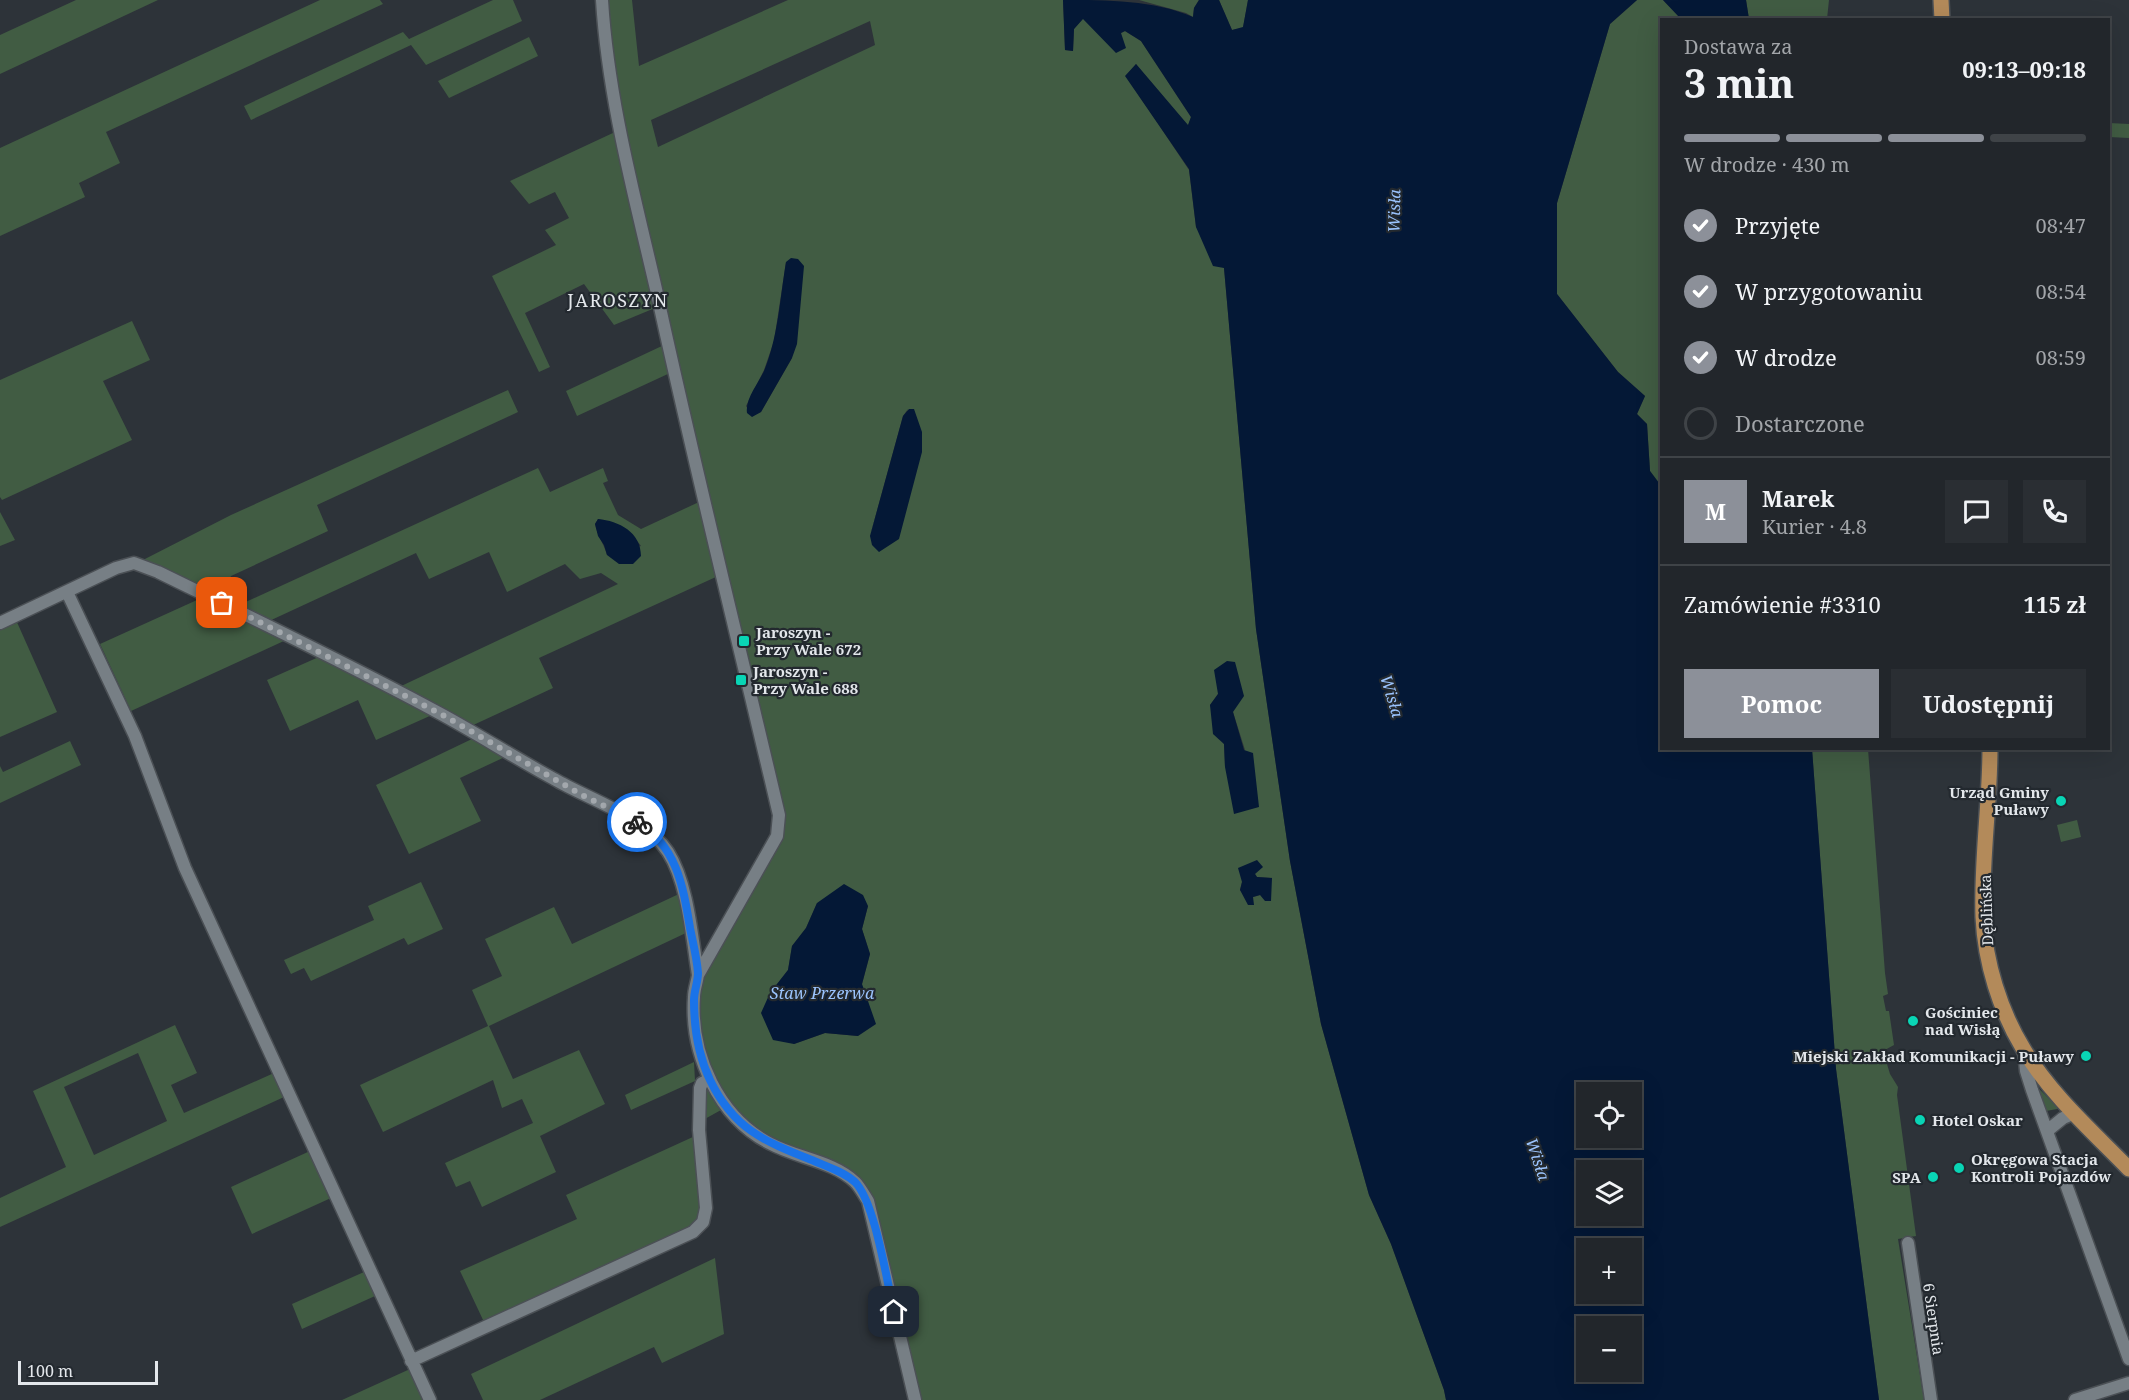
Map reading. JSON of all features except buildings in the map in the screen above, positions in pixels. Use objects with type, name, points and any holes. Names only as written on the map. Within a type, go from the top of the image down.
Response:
[{"type":"main road","points":[[1932,0],[1933,18]]},
{"type":"main road","points":[[1941,0],[1942,18]]},
{"type":"main road","name":"Dęblińska","points":[[1990,750],[1983,893],[1984,934],[1995,984],[2024,1051],[2075,1113],[2129,1169]]},
{"type":"street","points":[[602,0],[604,43],[614,104],[680,398],[779,815],[777,836],[698,975]]},
{"type":"street","points":[[0,623],[126,564],[142,565],[441,714],[582,795],[642,825],[667,851],[682,883],[698,975],[694,998],[696,1030],[701,1055],[710,1079],[720,1098],[752,1134],[773,1146],[836,1170],[855,1182],[868,1202],[915,1400]]},
{"type":"street","points":[[67,592],[135,736],[185,868],[430,1400]]},
{"type":"street","points":[[2024,1051],[2026,1071],[2047,1131],[2125,1333],[2129,1359]]},
{"type":"street","points":[[411,1361],[699,1228],[706,1208],[699,1130],[699,1098],[702,1083],[710,1079]]},
{"type":"street","points":[[2047,1131],[2063,1118],[2075,1113]]},
{"type":"street","name":"6 Sierpnia","points":[[1908,1243],[1931,1400]]},
{"type":"street","points":[[2075,1400],[2129,1383]]},
{"type":"green space","points":[[76,0],[158,0],[0,74],[0,35]]},
{"type":"green space","points":[[320,0],[380,0],[383,4],[106,132],[120,163],[79,183],[85,197],[0,236],[0,148]]},
{"type":"green space","points":[[493,0],[513,0],[522,21],[426,65],[411,45],[251,120],[244,106],[403,32],[409,39]]},
{"type":"green space","points":[[605,0],[632,0],[639,66],[788,0],[1063,0],[1065,50],[1073,51],[1074,29],[1083,18],[1121,33],[1125,31],[1141,41],[1191,117],[1188,126],[1136,64],[1126,76],[1189,170],[1196,227],[1224,268],[1256,629],[1290,861],[1321,1024],[1369,1195],[1391,1244],[1446,1400],[920,1400],[882,1238],[843,1168],[766,1135],[740,1116],[720,1087],[709,1065],[700,1026],[698,1002],[702,978],[780,837],[705,486],[619,104]],"holes":[[[870,21],[875,45],[658,147],[651,120]],[[786,262],[792,358],[761,412],[752,416],[746,406],[764,370],[774,341]],[[908,409],[870,536],[903,416]],[[1218,694],[1233,712],[1245,750],[1225,767],[1224,744],[1210,705]],[[1255,874],[1257,877],[1272,878],[1260,895],[1253,897],[1240,890],[1242,882]],[[817,903],[868,906],[862,929],[870,954],[862,984],[858,1036],[825,1033],[794,1044],[770,993],[788,970],[792,946],[806,928]]]},
{"type":"green space","points":[[1139,0],[1199,0],[1194,8],[1193,17]]},
{"type":"green space","points":[[1219,0],[1248,0],[1243,28],[1232,30]]},
{"type":"green space","points":[[1637,0],[1663,0],[1680,18],[1660,18],[1660,484],[1650,471],[1647,424],[1637,414],[1645,396],[1618,372],[1557,294],[1557,203],[1610,24]]},
{"type":"green space","points":[[1746,0],[1829,0],[1827,18],[1749,18]]},
{"type":"green space","points":[[529,37],[538,56],[449,98],[438,81]]},
{"type":"green space","points":[[2110,123],[2129,124],[2129,138],[2110,137]]},
{"type":"green space","points":[[615,132],[655,308],[614,325],[584,284],[525,313],[550,367],[539,372],[492,276],[556,245],[545,230],[569,218],[555,192],[529,204],[510,181]]},
{"type":"green space","points":[[132,321],[150,360],[103,381],[132,440],[2,500],[0,497],[0,380]]},
{"type":"green space","points":[[664,345],[670,373],[577,416],[566,391]]},
{"type":"green space","points":[[508,390],[518,412],[317,505],[328,531],[231,576],[221,600],[141,561],[231,515]]},
{"type":"green space","points":[[538,468],[550,492],[603,468],[608,481],[603,483],[618,515],[641,529],[699,502],[718,576],[539,658],[553,688],[469,727],[397,688],[618,584],[601,573],[580,579],[565,564],[507,592],[489,552],[429,579],[416,553],[267,622],[237,606]],"holes":[[[598,519],[618,525],[632,534],[641,546],[607,555],[597,532],[595,524]]]},
{"type":"green space","points":[[0,512],[15,540],[0,546]]},
{"type":"green space","points":[[197,600],[286,640],[131,711],[100,644]]},
{"type":"green space","points":[[16,620],[57,712],[0,737],[0,627]]},
{"type":"green space","points":[[321,656],[432,715],[376,740],[358,700],[290,731],[267,680]]},
{"type":"green space","points":[[474,738],[507,756],[460,778],[481,821],[409,854],[376,785]]},
{"type":"green space","points":[[70,741],[81,765],[0,803],[0,766],[3,772]]},
{"type":"green space","points":[[1812,750],[1868,750],[1888,994],[1883,996],[1886,1011],[1889,1011],[1894,1045],[1883,1051],[1890,1074],[1898,1087],[1897,1095],[1916,1236],[1898,1239],[1924,1400],[1879,1400],[1836,1069]]},
{"type":"green space","points":[[2077,820],[2081,837],[2061,842],[2057,825]]},
{"type":"green space","points":[[421,882],[443,929],[408,945],[404,938],[311,981],[304,968],[291,974],[284,960],[374,920],[368,906]]},
{"type":"green space","points":[[681,893],[688,932],[489,1026],[513,1079],[579,1050],[605,1104],[540,1136],[556,1172],[482,1207],[470,1181],[456,1187],[445,1163],[533,1123],[522,1099],[502,1108],[493,1080],[383,1132],[360,1085],[488,1026],[472,990],[502,976],[485,939],[554,907],[572,944]]},
{"type":"green space","points":[[175,1025],[197,1073],[171,1085],[184,1113],[274,1073],[284,1097],[0,1227],[0,1198],[66,1167],[33,1091]],"holes":[[[138,1053],[167,1121],[94,1155],[64,1087]]]},
{"type":"green space","points":[[694,1062],[695,1081],[631,1110],[625,1095]]},
{"type":"green space","points":[[2038,1088],[2058,1107],[2057,1109],[2046,1111]]},
{"type":"green space","points":[[706,1090],[710,1090],[721,1110],[703,1120]]},
{"type":"green space","points":[[695,1136],[701,1214],[692,1228],[484,1322],[460,1271],[577,1219],[566,1195]]},
{"type":"green space","points":[[310,1151],[331,1198],[252,1234],[231,1187]]},
{"type":"green space","points":[[715,1258],[724,1334],[662,1363],[654,1347],[540,1400],[483,1400],[471,1374]]},
{"type":"green space","points":[[364,1272],[375,1296],[302,1329],[292,1304]]},
{"type":"green space","points":[[410,1369],[425,1400],[342,1400]]},
{"type":"water","name":"Wisła","points":[[1063,0],[1146,4],[1193,17],[1194,8],[1199,0],[1219,0],[1232,30],[1243,27],[1248,0],[1637,0],[1610,24],[1557,203],[1557,294],[1618,372],[1645,396],[1637,414],[1647,424],[1650,471],[1660,484],[1660,750],[1812,750],[1836,1069],[1879,1400],[1446,1400],[1391,1244],[1369,1195],[1321,1024],[1290,861],[1256,629],[1224,268],[1213,266],[1196,227],[1189,169],[1125,76],[1136,64],[1188,125],[1191,117],[1141,41],[1125,31],[1121,33],[1126,48],[1116,53],[1083,19],[1074,29],[1073,51],[1065,50]]},
{"type":"water","points":[[1663,0],[1746,0],[1749,18],[1680,18]]},
{"type":"water","points":[[791,258],[798,259],[804,266],[797,344],[792,358],[761,412],[752,417],[747,413],[748,402],[769,358],[776,332],[786,262]]},
{"type":"water","points":[[909,409],[914,409],[922,432],[922,452],[899,539],[879,552],[872,545],[870,536],[903,416]]},
{"type":"water","points":[[598,519],[621,525],[633,534],[641,556],[633,564],[619,564],[607,555],[595,524]]},
{"type":"water","points":[[1227,661],[1235,662],[1244,696],[1233,712],[1244,750],[1253,753],[1259,807],[1234,814],[1225,767],[1224,744],[1213,734],[1210,705],[1218,694],[1214,670]]},
{"type":"water","points":[[1257,860],[1263,867],[1255,874],[1257,877],[1272,878],[1271,901],[1265,901],[1260,895],[1253,897],[1254,905],[1248,905],[1240,890],[1242,882],[1238,868]]},
{"type":"water","name":"Staw Przerwa","points":[[844,884],[863,895],[868,906],[862,929],[870,954],[862,984],[876,1024],[858,1036],[825,1033],[794,1044],[773,1040],[761,1013],[770,993],[788,970],[792,946],[806,928],[817,903]]},
{"type":"way so far","points":[[222,603],[441,714],[582,795],[637,822]]},
{"type":"place","name":"Jaroszyn - Przy Wale 672","points":[[744,641]]},
{"type":"place","name":"Jaroszyn - Przy Wale 688","points":[[741,680]]},
{"type":"place","name":"Urząd Gminy Puławy","points":[[2061,801]]},
{"type":"place","name":"Gościniec nad Wisłą","points":[[1913,1021]]},
{"type":"place","name":"Miejski Zakład Komunikacji - Puławy","points":[[2086,1056]]},
{"type":"place","name":"Hotel Oskar","points":[[1920,1120]]},
{"type":"place","name":"Okręgowa Stacja Kontroli Pojazdów","points":[[1959,1168]]},
{"type":"place","name":"SPA","points":[[1933,1177]]},
{"type":"district","name":"JAROSZYN","points":[[618,300]]},
{"type":"route","points":[[637,822],[667,851],[682,883],[698,975],[694,998],[696,1030],[701,1055],[710,1079],[720,1098],[752,1134],[773,1146],[836,1170],[855,1182],[868,1202],[894,1312]]}]
